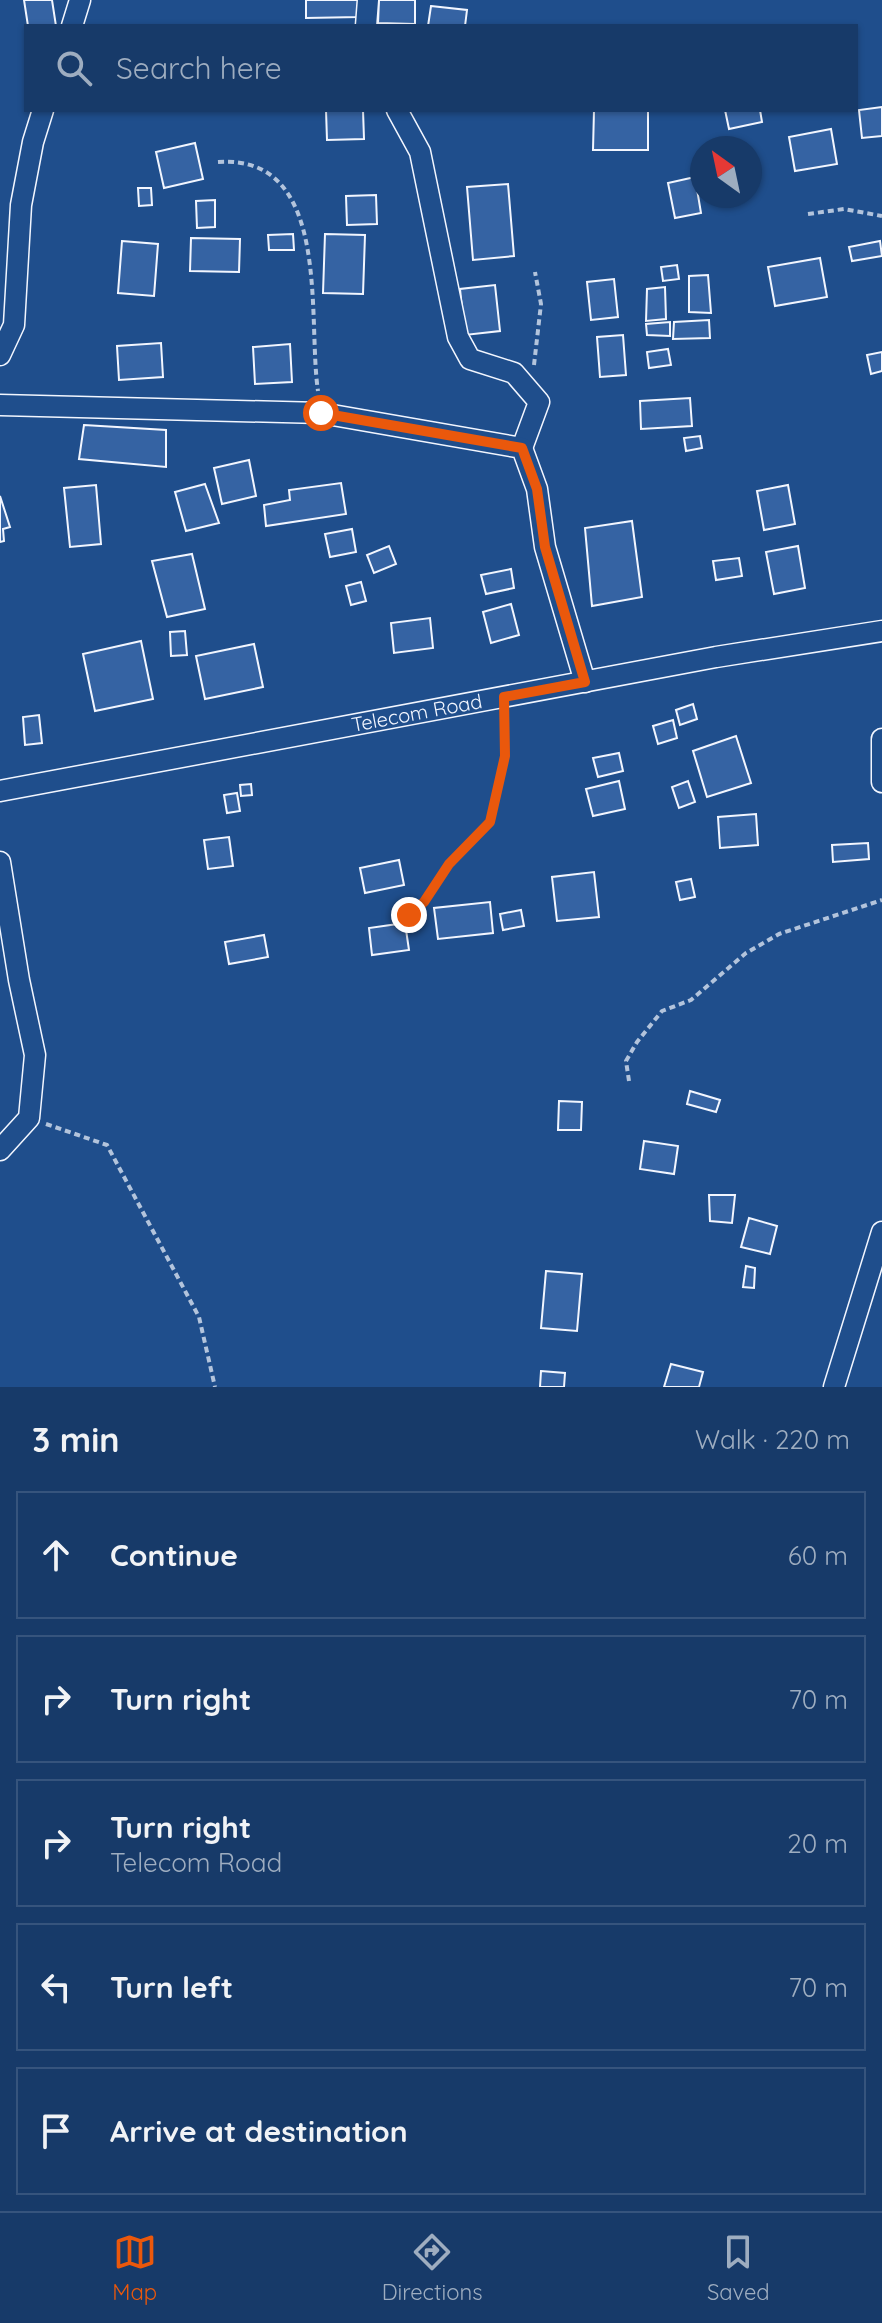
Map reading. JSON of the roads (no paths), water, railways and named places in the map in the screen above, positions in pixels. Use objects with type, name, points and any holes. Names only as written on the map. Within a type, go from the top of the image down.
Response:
[{"type":"street","points":[[73,24],[80,0]]},
{"type":"street","points":[[366,24],[368,0]]},
{"type":"street","points":[[0,355],[14,325],[21,205],[33,142],[42,112]]},
{"type":"street","points":[[398,112],[420,152],[458,337],[470,359],[514,373],[539,402],[522,448],[537,489],[545,547],[585,682]]},
{"type":"street","points":[[0,405],[321,413],[522,448]]},
{"type":"street","name":"Telecom Road","points":[[0,791],[716,657],[882,631]]},
{"type":"street","points":[[882,739],[882,782]]},
{"type":"street","points":[[0,862],[35,1055],[29,1118],[0,1150]]},
{"type":"street","points":[[834,1387],[882,1232]]}]
